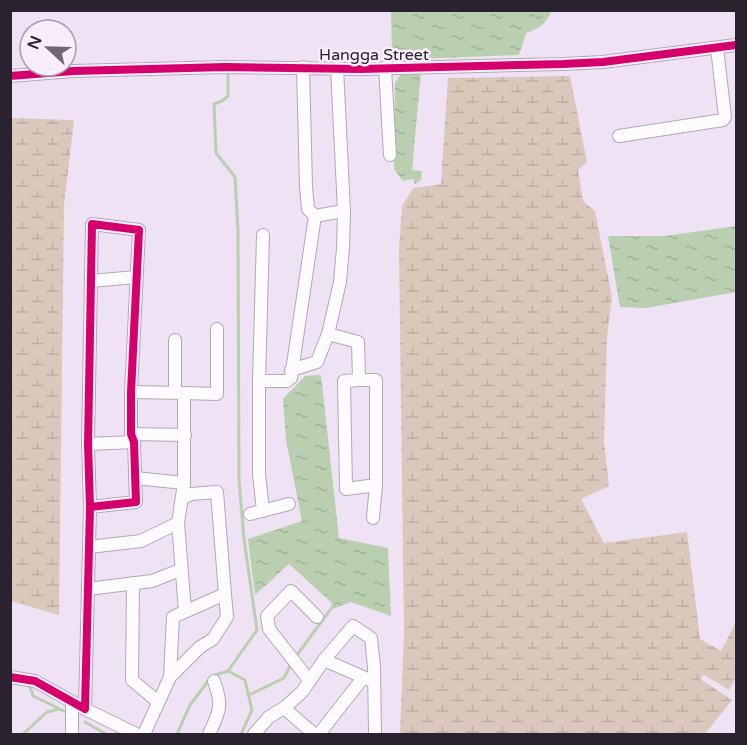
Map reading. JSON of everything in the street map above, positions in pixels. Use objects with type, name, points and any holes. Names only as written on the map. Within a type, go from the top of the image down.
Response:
[{"type":"street","name":"Hangga Street","points":[[10,76],[73,70],[226,67],[385,68],[603,62],[736,45]]},
{"type":"street","points":[[619,136],[723,120],[725,117],[717,48]]},
{"type":"street","points":[[303,67],[306,186],[308,209],[315,216]]},
{"type":"street","points":[[291,370],[317,362],[328,334],[340,282],[344,212],[337,68]]},
{"type":"street","points":[[385,68],[390,155]]},
{"type":"street","points":[[315,216],[344,212]]},
{"type":"street","points":[[259,381],[287,381],[291,378],[315,216]]},
{"type":"street","points":[[85,709],[90,507],[88,444],[92,224],[139,230],[131,392],[136,502],[90,507]]},
{"type":"street","points":[[262,235],[257,513],[289,504]]},
{"type":"street","points":[[91,281],[136,277]]},
{"type":"street","points":[[131,392],[217,394],[217,328]]},
{"type":"street","points":[[328,334],[358,342],[359,380]]},
{"type":"street","points":[[176,340],[185,435],[183,498],[178,523],[185,611]]},
{"type":"street","points":[[373,518],[376,485],[376,380],[344,381],[346,489],[376,485]]},
{"type":"street","points":[[88,444],[132,438],[185,435]]},
{"type":"street","points":[[135,478],[184,483]]},
{"type":"street","points":[[144,735],[170,678],[200,647],[213,639],[227,617],[217,492],[191,494],[183,498]]},
{"type":"street","points":[[89,547],[141,541],[178,523]]},
{"type":"street","points":[[88,589],[152,581],[180,570]]},
{"type":"street","points":[[133,583],[132,680],[158,702]]},
{"type":"street","points":[[309,680],[269,629],[267,616],[291,591],[317,617]]},
{"type":"street","points":[[170,678],[173,617],[225,594]]},
{"type":"street","points":[[254,735],[269,717],[284,708],[302,692],[324,660],[354,626],[371,638],[368,680],[375,735]]},
{"type":"street","points":[[324,660],[368,680]]},
{"type":"street","points":[[10,678],[35,681],[136,735]]},
{"type":"street","points":[[284,708],[317,735],[368,680]]},
{"type":"street","points":[[209,735],[221,709],[220,697],[214,681]]},
{"type":"street","points":[[72,702],[72,735]]},
{"type":"green space","points":[[570,76],[587,162],[578,170],[583,201],[595,211],[612,297],[607,337],[604,441],[609,486],[581,499],[604,543],[687,532],[700,639],[721,651],[736,622],[736,678],[729,690],[704,675],[700,679],[732,700],[705,734],[400,734],[404,632],[399,249],[402,206],[413,188],[441,184],[448,78]]},
{"type":"green space","points":[[11,118],[74,120],[64,205],[59,615],[11,601]]},
{"type":"water","points":[[391,10],[551,11],[541,25],[526,33],[519,55],[392,60]]},
{"type":"water","points":[[421,72],[412,170],[422,171],[421,180],[415,184],[413,179],[403,181],[394,169],[395,83],[400,75]]},
{"type":"water","points":[[736,226],[736,292],[646,308],[620,307],[608,236],[665,236]]},
{"type":"water","points":[[321,375],[339,538],[388,548],[391,616],[351,602],[330,610],[332,603],[289,564],[255,595],[248,539],[302,521],[286,440],[283,399],[305,376]]},
{"type":"waterway","points":[[228,69],[228,96],[214,104],[216,153],[235,177],[238,231],[239,480],[244,539],[257,630],[228,671]]},
{"type":"waterway","points":[[297,655],[330,610]]},
{"type":"waterway","points":[[249,695],[284,678],[292,662]]},
{"type":"waterway","points":[[177,734],[190,705],[212,676],[228,671],[245,680],[252,710],[241,734]]},
{"type":"waterway","points":[[29,683],[33,696],[58,708]]},
{"type":"waterway","points":[[23,734],[47,712],[59,709],[68,713]]},
{"type":"waterway","points":[[85,722],[106,734]]},
{"type":"cycle path","points":[[10,76],[73,71],[226,67],[360,69],[563,64],[603,62],[736,45]]},
{"type":"cycle path","points":[[10,677],[35,681],[85,709],[90,507],[88,444],[92,224],[139,230],[131,392],[131,434],[134,442],[136,502],[90,507]]}]
